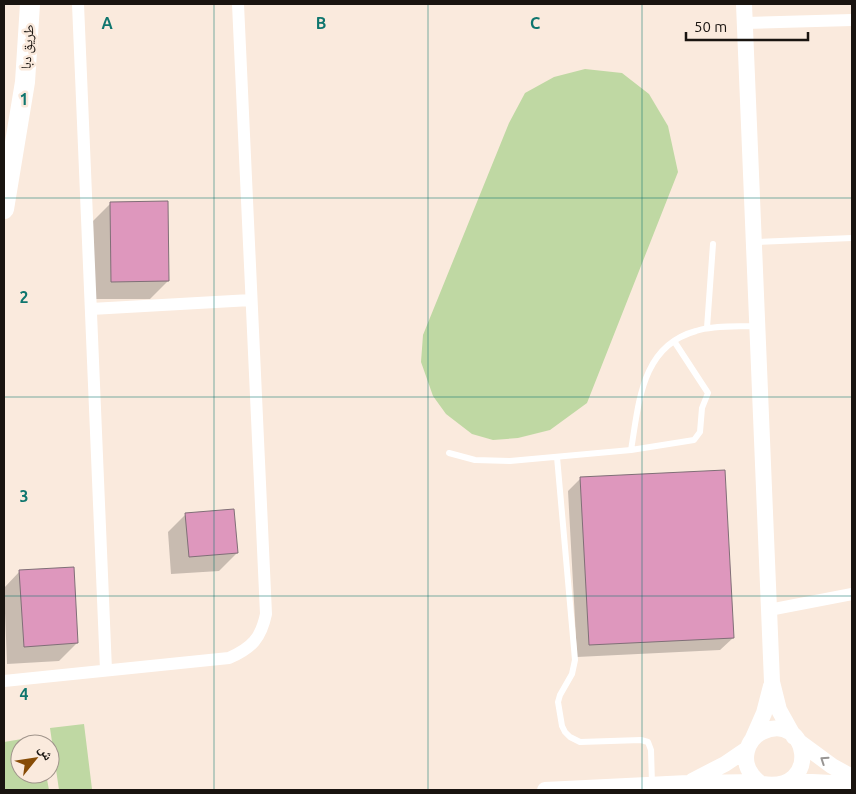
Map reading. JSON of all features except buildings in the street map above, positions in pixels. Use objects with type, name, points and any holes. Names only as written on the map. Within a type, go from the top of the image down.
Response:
[{"type":"main road","name":"طريق دبا","points":[[4,208],[25,82],[30,4]]},
{"type":"street","points":[[78,4],[106,670]]},
{"type":"street","points":[[4,681],[229,658],[243,652],[256,640],[262,629],[266,614],[238,4]]},
{"type":"street","points":[[744,4],[772,682],[779,710],[802,748],[804,757],[798,774],[788,785]]},
{"type":"street","points":[[745,23],[852,20]]},
{"type":"street","points":[[91,309],[251,300]]},
{"type":"street","points":[[769,610],[852,594]]},
{"type":"street","points":[[762,786],[747,768],[746,759],[749,745],[764,713],[772,682]]},
{"type":"street","points":[[688,783],[725,764],[749,745],[758,734],[776,729],[786,731],[832,766],[852,777]]},
{"type":"street","points":[[545,790],[688,783],[779,787],[788,785],[852,784]]},
{"type":"lane","points":[[753,242],[852,238]]},
{"type":"lane","points":[[707,328],[713,244]]},
{"type":"lane","points":[[631,450],[646,376],[655,359],[674,341],[684,335],[707,328],[757,326]]},
{"type":"lane","points":[[449,453],[475,460],[510,461],[631,450],[694,440],[700,432],[702,408],[708,393],[674,341]]},
{"type":"lane","points":[[557,456],[575,660],[572,674],[560,695],[559,710],[562,726],[570,737],[580,742],[641,740],[648,742],[651,747],[652,785]]},
{"type":"green space","points":[[585,69],[622,73],[649,94],[668,126],[678,172],[587,403],[550,430],[518,438],[493,440],[472,434],[446,414],[433,396],[421,362],[423,335],[509,123],[525,93],[554,77]]},
{"type":"green space","points":[[84,724],[92,789],[59,790],[60,734],[51,734],[50,728]]},
{"type":"green space","points":[[10,741],[10,784],[48,784],[49,790],[4,790],[4,742]]}]
